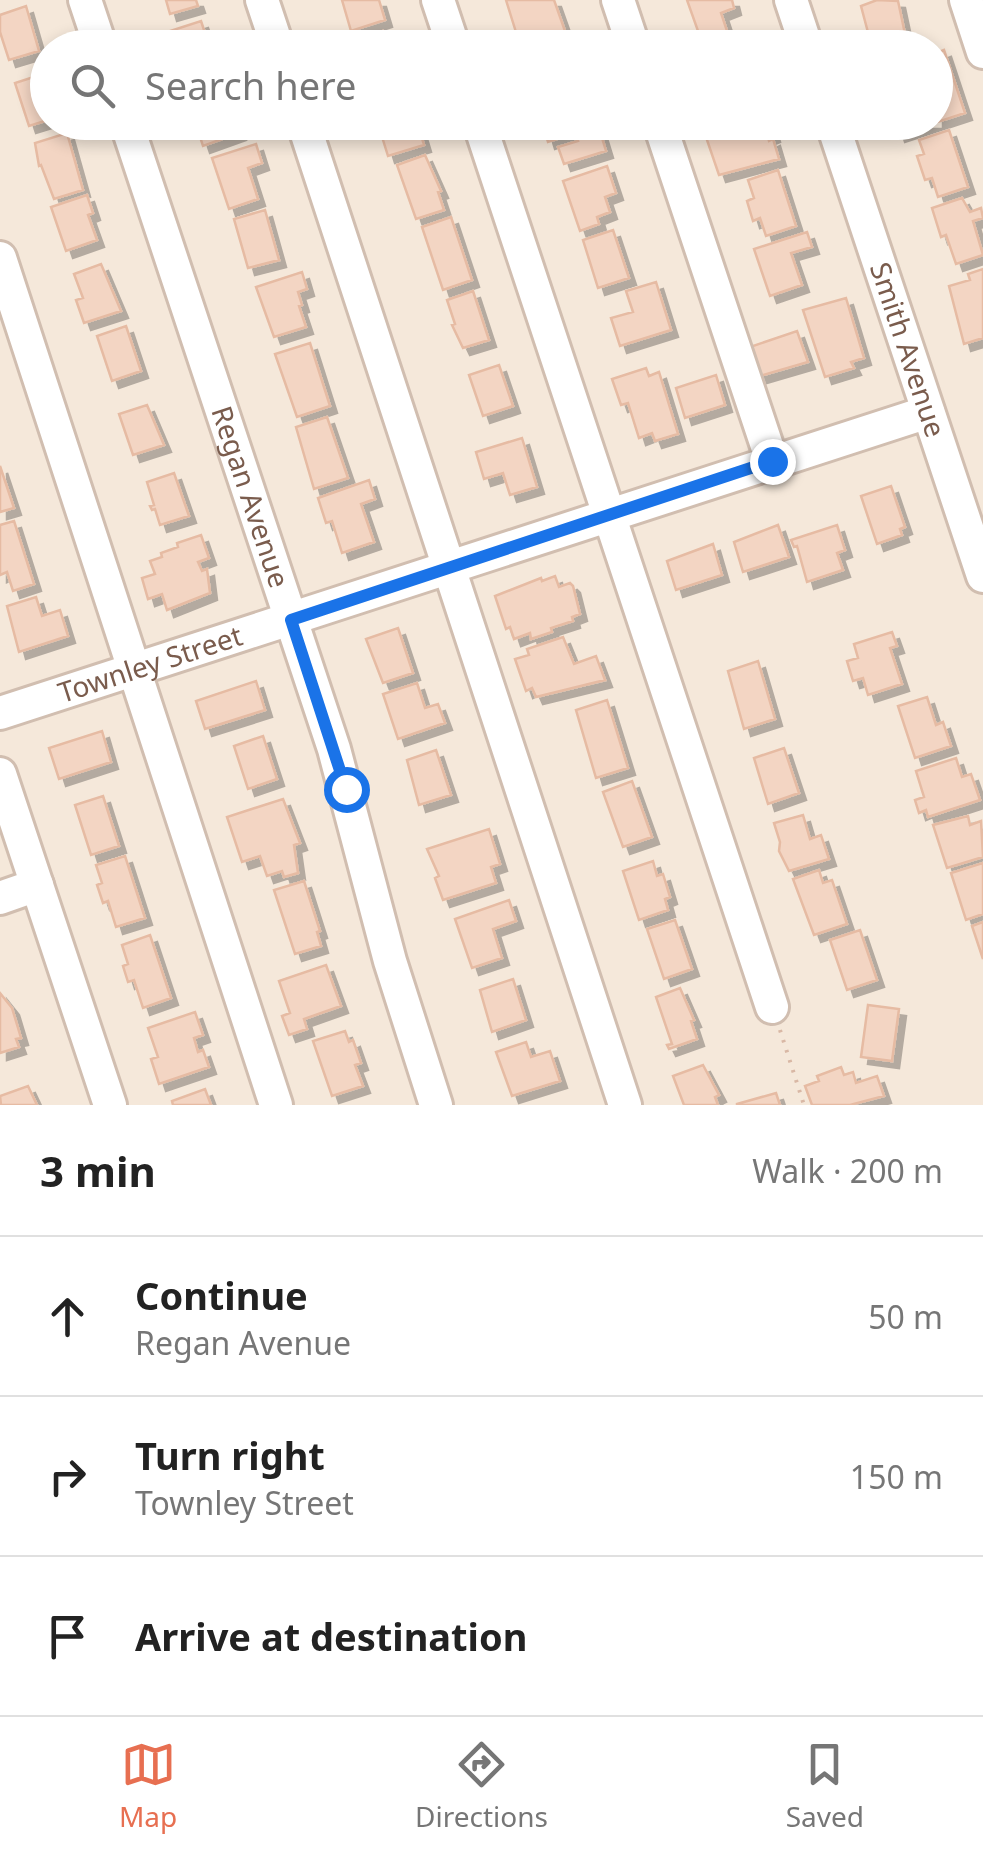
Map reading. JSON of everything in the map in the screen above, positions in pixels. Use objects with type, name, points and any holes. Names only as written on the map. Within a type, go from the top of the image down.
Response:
[{"type":"street","points":[[85,0],[95,30]]},
{"type":"street","points":[[262,0],[272,30]]},
{"type":"street","points":[[438,0],[448,30]]},
{"type":"street","points":[[618,0],[628,30]]},
{"type":"street","points":[[792,0],[801,30]]},
{"type":"street","points":[[966,0],[983,52]]},
{"type":"street","name":"Regan Avenue","points":[[132,140],[346,789],[390,961],[436,1105]]},
{"type":"street","points":[[308,140],[625,1105]]},
{"type":"street","points":[[485,140],[772,1006]]},
{"type":"street","points":[[665,140],[772,461]]},
{"type":"street","name":"Smith Avenue","points":[[838,140],[983,576]]},
{"type":"street","points":[[0,258],[276,1105]]},
{"type":"street","name":"Townley Street","points":[[0,712],[928,412]]},
{"type":"street","points":[[0,774],[110,1105]]},
{"type":"street","points":[[0,898],[37,885]]},
{"type":"path","points":[[772,1006],[804,1105]]},
{"type":"shaded area","points":[[0,0],[983,0],[983,1105],[0,1105]]},
{"type":"building","points":[[166,0],[196,0],[198,6],[170,14]]},
{"type":"building","points":[[342,0],[379,0],[385,20],[351,30]]},
{"type":"building","points":[[506,0],[554,0],[565,30],[515,30]]},
{"type":"building","points":[[687,0],[732,0],[734,8],[721,13],[727,30],[698,30]]},
{"type":"building","points":[[877,0],[898,1],[904,30],[867,30],[861,6]]},
{"type":"building","points":[[26,6],[33,30],[30,54],[9,60],[0,32],[0,15]]},
{"type":"building","points":[[201,21],[204,30],[173,30]]},
{"type":"building","points":[[953,77],[965,113],[953,117]]},
{"type":"building","points":[[30,78],[30,126],[29,126],[15,83]]},
{"type":"building","points":[[69,140],[83,190],[54,199],[39,166],[35,143]]},
{"type":"building","points":[[383,140],[422,140],[424,145],[388,156]]},
{"type":"building","points":[[603,140],[606,151],[564,164],[558,147]]},
{"type":"building","points":[[707,140],[773,140],[779,159],[719,175]]},
{"type":"building","points":[[919,140],[952,140],[968,187],[938,197],[932,178],[925,180],[917,156],[924,154]]},
{"type":"building","points":[[256,144],[262,163],[248,168],[258,199],[229,209],[212,158]]},
{"type":"building","points":[[425,155],[441,191],[438,192],[444,210],[416,219],[397,165]]},
{"type":"building","points":[[607,166],[616,193],[605,197],[610,212],[597,217],[599,224],[580,231],[563,181]]},
{"type":"building","points":[[778,170],[796,226],[766,236],[760,218],[753,221],[747,201],[754,198],[748,180]]},
{"type":"building","points":[[87,195],[93,213],[88,215],[97,240],[66,251],[51,207]]},
{"type":"building","points":[[962,198],[970,212],[981,208],[983,218],[973,221],[983,255],[956,264],[946,235],[941,237],[932,208]]},
{"type":"building","points":[[265,210],[279,260],[248,268],[234,219]]},
{"type":"building","points":[[451,217],[472,280],[443,290],[422,227]]},
{"type":"building","points":[[613,230],[629,278],[598,288],[583,240]]},
{"type":"building","points":[[807,232],[812,247],[791,253],[802,285],[770,296],[754,249]]},
{"type":"building","points":[[101,264],[121,311],[84,323],[76,300],[83,298],[74,274]]},
{"type":"building","points":[[983,269],[983,338],[964,344],[949,286],[970,280],[968,274]]},
{"type":"building","points":[[302,272],[307,289],[298,292],[302,305],[299,306],[306,327],[274,337],[256,287]]},
{"type":"building","points":[[656,282],[671,330],[620,346],[611,318],[633,312],[626,291]]},
{"type":"building","points":[[473,291],[489,340],[463,348],[452,325],[455,324],[447,300]]},
{"type":"building","points":[[846,298],[864,358],[851,362],[854,368],[825,377],[803,310]]},
{"type":"building","points":[[126,326],[141,371],[112,381],[97,336]]},
{"type":"building","points":[[797,331],[808,362],[760,376],[750,347]]},
{"type":"building","points":[[310,343],[330,406],[297,417],[275,354]]},
{"type":"building","points":[[499,365],[513,406],[483,416],[469,375]]},
{"type":"building","points":[[646,368],[649,376],[659,372],[678,434],[655,441],[652,433],[639,438],[628,403],[621,405],[612,379]]},
{"type":"building","points":[[716,375],[725,405],[685,418],[676,388]]},
{"type":"building","points":[[147,405],[164,445],[133,455],[119,414]]},
{"type":"building","points":[[327,417],[348,478],[314,489],[296,427]]},
{"type":"building","points":[[522,438],[537,487],[510,495],[503,473],[484,479],[476,452]]},
{"type":"building","points":[[0,466],[14,508],[0,512]]},
{"type":"building","points":[[174,473],[189,516],[160,525],[155,509],[150,506],[154,505],[147,482]]},
{"type":"building","points":[[369,480],[375,499],[361,504],[374,542],[342,553],[332,521],[326,523],[318,498]]},
{"type":"building","points":[[891,486],[905,527],[900,529],[902,535],[877,544],[861,496]]},
{"type":"building","points":[[14,521],[34,584],[13,591],[7,572],[0,575],[0,525]]},
{"type":"building","points":[[778,525],[789,557],[743,572],[734,542]]},
{"type":"building","points":[[837,525],[845,550],[837,553],[843,570],[807,582],[797,546],[791,540]]},
{"type":"building","points":[[201,535],[209,558],[198,562],[202,571],[207,569],[210,593],[167,610],[162,594],[148,599],[142,578],[155,574],[150,561],[178,547],[177,543]]},
{"type":"building","points":[[713,544],[722,575],[676,590],[667,561]]},
{"type":"building","points":[[555,576],[559,587],[570,583],[573,586],[580,614],[572,617],[573,621],[551,628],[552,632],[531,639],[530,633],[514,639],[510,627],[506,629],[495,596]]},
{"type":"building","points":[[36,597],[42,616],[60,610],[68,636],[19,652],[7,606]]},
{"type":"building","points":[[398,628],[413,673],[383,683],[366,639]]},
{"type":"building","points":[[892,632],[897,646],[890,648],[902,684],[868,695],[863,678],[853,681],[847,661],[858,658],[854,644]]},
{"type":"building","points":[[563,637],[574,664],[596,656],[605,680],[536,697],[532,688],[526,691],[515,659],[529,655],[527,649]]},
{"type":"building","points":[[758,661],[775,719],[744,729],[728,671]]},
{"type":"building","points":[[256,681],[265,710],[205,729],[196,701]]},
{"type":"building","points":[[417,683],[425,708],[438,704],[445,723],[398,739],[383,694]]},
{"type":"building","points":[[927,697],[936,725],[943,722],[951,746],[915,758],[898,706]]},
{"type":"building","points":[[607,700],[628,768],[596,778],[576,710]]},
{"type":"building","points":[[102,731],[111,762],[59,779],[49,748]]},
{"type":"building","points":[[263,736],[277,779],[248,789],[234,746]]},
{"type":"building","points":[[784,748],[799,793],[768,804],[754,758]]},
{"type":"building","points":[[436,750],[451,795],[419,805],[407,760]]},
{"type":"building","points":[[956,758],[962,777],[971,774],[980,800],[928,817],[926,810],[919,813],[915,800],[924,797],[916,771]]},
{"type":"building","points":[[632,781],[652,837],[623,847],[603,792]]},
{"type":"building","points":[[103,796],[119,846],[91,855],[75,805]]},
{"type":"building","points":[[283,799],[300,843],[294,845],[298,873],[284,877],[282,871],[267,876],[260,856],[242,862],[227,817]]},
{"type":"building","points":[[803,815],[810,839],[821,835],[829,859],[789,871],[779,851],[774,823]]},
{"type":"building","points":[[968,816],[970,825],[981,821],[983,857],[947,868],[933,825]]},
{"type":"building","points":[[489,829],[500,864],[491,867],[496,883],[443,900],[435,878],[439,876],[427,849]]},
{"type":"building","points":[[125,856],[145,918],[116,927],[108,901],[103,903],[97,885],[102,883],[96,865]]},
{"type":"building","points":[[653,861],[657,876],[663,874],[670,897],[665,899],[668,910],[639,920],[623,871]]},
{"type":"building","points":[[983,863],[983,914],[966,920],[951,873]]},
{"type":"building","points":[[819,870],[823,883],[832,880],[847,924],[814,935],[793,879]]},
{"type":"building","points":[[304,881],[321,946],[295,954],[274,890]]},
{"type":"building","points":[[509,900],[516,921],[493,929],[502,958],[472,968],[455,919]]},
{"type":"building","points":[[675,920],[692,969],[664,979],[647,929]]},
{"type":"building","points":[[983,922],[983,959],[972,926]]},
{"type":"building","points":[[860,930],[877,980],[847,990],[830,940]]},
{"type":"building","points":[[150,935],[171,998],[143,1008],[134,980],[128,982],[122,945]]},
{"type":"building","points":[[326,965],[341,1006],[304,1019],[307,1029],[289,1035],[282,1016],[290,1013],[279,981]]},
{"type":"building","points":[[513,979],[526,1020],[492,1032],[480,990]]},
{"type":"building","points":[[680,988],[694,1020],[691,1021],[697,1039],[669,1049],[667,1045],[672,1044],[656,997]]},
{"type":"building","points":[[0,993],[12,1008],[21,1038],[16,1039],[19,1047],[0,1053]]},
{"type":"building","points":[[868,1005],[899,1009],[892,1061],[861,1057]]},
{"type":"building","points":[[195,1012],[203,1035],[194,1038],[209,1067],[159,1084],[151,1059],[158,1057],[148,1028]]},
{"type":"building","points":[[345,1031],[349,1042],[353,1040],[361,1063],[355,1065],[363,1086],[332,1096],[313,1041]]},
{"type":"building","points":[[526,1042],[531,1057],[550,1051],[560,1081],[512,1096],[496,1052]]},
{"type":"building","points":[[703,1065],[719,1095],[715,1097],[718,1105],[684,1105],[673,1076]]},
{"type":"building","points":[[841,1067],[844,1075],[853,1072],[856,1083],[877,1076],[884,1096],[850,1105],[812,1105],[805,1086],[819,1081],[817,1076]]},
{"type":"building","points":[[28,1086],[37,1105],[1,1105],[0,1096]]},
{"type":"building","points":[[205,1089],[211,1105],[173,1105],[172,1101]]},
{"type":"building","points":[[776,1093],[780,1105],[737,1105],[737,1104]]},
{"type":"route","points":[[346,789],[291,620],[772,461]]}]
